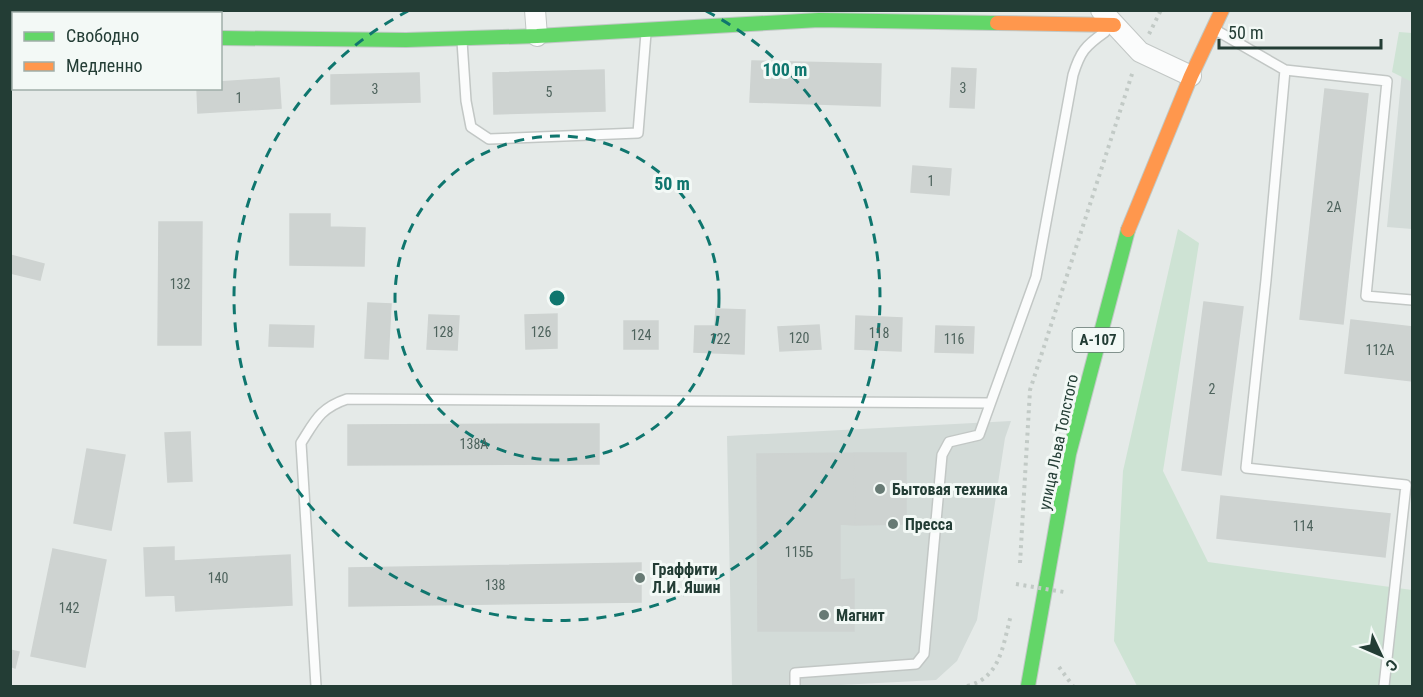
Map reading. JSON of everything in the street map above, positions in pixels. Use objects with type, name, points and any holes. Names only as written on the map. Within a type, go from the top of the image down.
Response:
[{"type":"main road","name":"улица Льва Толстого","points":[[1028,687],[1069,454],[1125,238],[1191,76],[1222,10]]},
{"type":"main road","points":[[222,38],[406,40],[537,36],[646,30],[784,16],[819,20],[1108,18]]},
{"type":"street","points":[[535,10],[537,36]]},
{"type":"street","points":[[1108,18],[1140,52],[1191,76]]},
{"type":"lane","points":[[795,687],[795,673],[916,664],[924,654],[942,455],[949,442],[979,435],[1036,277],[1073,75],[1080,53],[1092,41],[1108,18]]},
{"type":"lane","points":[[1212,28],[1285,70],[1387,81],[1366,296],[1413,300]]},
{"type":"lane","points":[[462,38],[466,101],[471,127],[489,139],[638,133],[646,30]]},
{"type":"lane","points":[[1285,70],[1246,468],[1406,485],[1384,687]]},
{"type":"lane","points":[[316,687],[301,443],[317,417],[332,404],[347,399],[990,403]]},
{"type":"path","points":[[1020,567],[1030,390],[1140,52],[1161,10]]},
{"type":"path","points":[[1016,584],[1064,592]]},
{"type":"path","points":[[967,687],[980,683],[998,662],[1012,610]]},
{"type":"shaded area","points":[[1412,40],[1412,229],[1387,227],[1403,61]]},
{"type":"shaded area","points":[[1011,421],[1005,438],[977,620],[957,661],[936,680],[821,686],[732,686],[727,436]]},
{"type":"green space","points":[[1399,32],[1412,33],[1412,82],[1392,72]]},
{"type":"green space","points":[[1178,229],[1199,243],[1163,471],[1208,562],[1412,590],[1412,686],[1137,686],[1114,641],[1123,471]]},
{"type":"building","points":[[752,61],[881,64],[880,106],[750,102]]},
{"type":"building","points":[[952,68],[976,69],[974,108],[950,107]]},
{"type":"building","points":[[604,70],[605,111],[494,114],[493,73]]},
{"type":"building","points":[[419,73],[420,102],[331,104],[331,75]]},
{"type":"building","points":[[279,78],[281,108],[198,113],[197,90],[222,90],[222,82]]},
{"type":"building","points":[[1325,89],[1368,94],[1343,324],[1300,319]]},
{"type":"building","points":[[913,166],[951,169],[949,195],[911,192]]},
{"type":"building","points":[[290,214],[330,214],[330,227],[365,228],[364,266],[290,265]]},
{"type":"building","points":[[159,222],[202,222],[201,345],[158,345]]},
{"type":"building","points":[[10,255],[44,264],[40,280],[10,273]]},
{"type":"building","points":[[1204,302],[1243,307],[1221,475],[1182,470]]},
{"type":"building","points":[[368,303],[391,304],[388,359],[365,358]]},
{"type":"building","points":[[716,309],[745,310],[744,354],[694,352],[695,326],[715,326]]},
{"type":"building","points":[[557,314],[557,348],[526,349],[525,315]]},
{"type":"building","points":[[429,315],[459,316],[457,350],[427,349]]},
{"type":"building","points":[[856,316],[902,318],[901,351],[855,349]]},
{"type":"building","points":[[1351,320],[1412,327],[1412,381],[1345,373]]},
{"type":"building","points":[[624,321],[658,321],[658,349],[624,349]]},
{"type":"building","points":[[270,325],[314,326],[313,347],[269,346]]},
{"type":"building","points":[[819,325],[821,349],[780,351],[778,327]]},
{"type":"building","points":[[936,326],[974,327],[973,353],[935,352]]},
{"type":"building","points":[[599,424],[599,464],[348,465],[348,425]]},
{"type":"building","points":[[190,432],[192,481],[168,482],[165,433]]},
{"type":"building","points":[[87,449],[125,455],[111,530],[74,523]]},
{"type":"building","name":"Бытовая техника","points":[[854,453],[906,453],[906,524],[855,525]]},
{"type":"building","points":[[854,453],[855,525],[840,524],[840,580],[854,579],[854,631],[758,631],[757,454]]},
{"type":"building","points":[[1221,496],[1390,514],[1385,557],[1217,538]]},
{"type":"building","points":[[174,547],[174,561],[290,555],[292,605],[176,611],[175,595],[146,596],[144,548]]},
{"type":"building","points":[[53,549],[106,560],[85,667],[31,656]]},
{"type":"building","points":[[641,563],[641,602],[349,606],[349,568]]},
{"type":"building","points":[[10,650],[19,652],[15,668],[10,666]]},
{"type":"traffic: fast","points":[[222,38],[406,40],[537,36],[819,20],[997,23]]},
{"type":"traffic: fast","points":[[1028,686],[1069,454],[1128,230]]},
{"type":"traffic: slow","points":[[1128,230],[1191,76],[1222,10]]},
{"type":"traffic: slow","points":[[997,23],[1114,25]]},
{"type":"place","name":"Бытовая техника","points":[[880,489]]},
{"type":"place","name":"Пресса","points":[[893,524]]},
{"type":"place","name":"Граффити Л.И. Яшин","points":[[640,578]]},
{"type":"place","name":"Магнит","points":[[824,615]]}]
